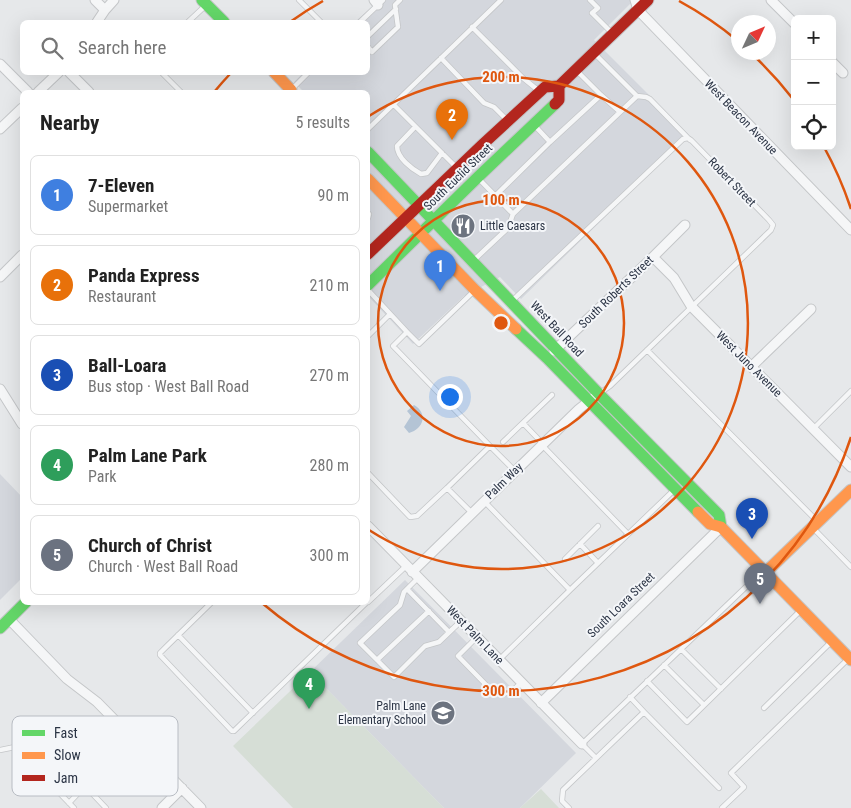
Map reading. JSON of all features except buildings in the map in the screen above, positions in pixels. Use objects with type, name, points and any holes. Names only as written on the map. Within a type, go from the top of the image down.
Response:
[{"type":"main road","name":"South Euclid Street","points":[[370,252],[545,86],[559,86],[613,34],[636,5],[648,0]]},
{"type":"main road","points":[[204,2],[222,20]]},
{"type":"main road","points":[[277,75],[293,90]]},
{"type":"main road","name":"South Euclid Street","points":[[370,283],[559,100],[559,86]]},
{"type":"main road","name":"West Ball Road","points":[[370,154],[599,394],[719,516],[721,527]]},
{"type":"main road","name":"West Ball Road","points":[[370,181],[475,290],[546,358],[710,524],[721,527],[850,659]]},
{"type":"main road","points":[[766,572],[851,490]]},
{"type":"main road","points":[[0,628],[23,605]]},
{"type":"street","points":[[95,0],[105,10]]},
{"type":"street","points":[[98,20],[114,0]]},
{"type":"street","points":[[771,0],[791,20]]},
{"type":"street","name":"West Beacon Avenue","points":[[636,5],[851,230]]},
{"type":"street","points":[[0,64],[26,90]]},
{"type":"street","points":[[836,66],[843,73]]},
{"type":"street","points":[[40,90],[56,75]]},
{"type":"street","points":[[73,75],[87,90]]},
{"type":"street","points":[[0,129],[20,110]]},
{"type":"street","points":[[844,223],[851,216]]},
{"type":"street","name":"South Roberts Street","points":[[546,358],[685,225]]},
{"type":"street","points":[[0,277],[20,257]]},
{"type":"street","name":"West Juno Avenue","points":[[653,257],[674,278],[691,306],[851,467]]},
{"type":"street","points":[[752,366],[811,309]]},
{"type":"street","points":[[0,389],[20,419]]},
{"type":"street","name":"Palm Way","points":[[412,572],[579,409],[599,394]]},
{"type":"street","name":"South Loara Street","points":[[541,703],[721,527]]},
{"type":"street","name":"West Palm Lane","points":[[370,528],[582,744]]},
{"type":"street","points":[[9,619],[67,680],[92,697],[112,716]]},
{"type":"street","points":[[178,784],[201,808]]},
{"type":"street","points":[[178,792],[182,788]]},
{"type":"street","points":[[162,808],[174,796]]},
{"type":"lane","points":[[299,0],[319,20]]},
{"type":"lane","points":[[370,50],[372,52],[398,26],[395,5],[400,0]]},
{"type":"lane","points":[[370,127],[500,0]]},
{"type":"lane","points":[[590,0],[598,8],[592,13],[613,34]]},
{"type":"lane","points":[[190,20],[204,2]]},
{"type":"lane","points":[[362,20],[378,2]]},
{"type":"lane","points":[[370,34],[396,9]]},
{"type":"lane","points":[[472,27],[523,78],[540,92]]},
{"type":"lane","points":[[594,53],[637,96],[650,99],[691,140]]},
{"type":"lane","points":[[441,58],[484,103],[494,107],[508,121]]},
{"type":"lane","points":[[576,70],[620,112]]},
{"type":"lane","points":[[164,75],[178,90]]},
{"type":"lane","points":[[296,90],[307,75]]},
{"type":"lane","points":[[495,196],[601,95]]},
{"type":"lane","points":[[473,262],[508,228],[513,214],[637,96]]},
{"type":"lane","points":[[393,104],[457,169]]},
{"type":"lane","points":[[533,124],[550,142]]},
{"type":"lane","points":[[415,127],[397,146],[400,156],[415,171],[421,174],[426,172],[442,153]]},
{"type":"lane","points":[[512,301],[683,139],[688,138],[691,140]]},
{"type":"lane","name":"Robert Street","points":[[599,394],[610,386],[773,227],[769,220],[691,140]]},
{"type":"lane","points":[[478,177],[513,214]]},
{"type":"lane","points":[[370,292],[419,344],[475,290]]},
{"type":"lane","points":[[370,334],[390,314]]},
{"type":"lane","points":[[408,332],[393,346],[515,472]]},
{"type":"lane","points":[[647,350],[815,525],[851,567]]},
{"type":"lane","points":[[813,429],[851,391]]},
{"type":"lane","points":[[504,442],[552,395]]},
{"type":"lane","points":[[523,423],[628,534]]},
{"type":"lane","points":[[370,477],[410,517],[417,516],[490,446]]},
{"type":"lane","points":[[499,660],[684,480]]},
{"type":"lane","points":[[447,488],[472,513]]},
{"type":"lane","points":[[484,501],[570,590]]},
{"type":"lane","points":[[565,559],[598,526]]},
{"type":"lane","points":[[580,544],[598,563]]},
{"type":"lane","points":[[412,572],[400,605],[360,643],[394,677],[425,646],[439,642],[461,621]]},
{"type":"lane","points":[[370,600],[412,572]]},
{"type":"lane","points":[[596,758],[582,744],[750,583],[766,572]]},
{"type":"lane","points":[[407,589],[449,632]]},
{"type":"lane","points":[[209,605],[160,655],[234,731],[364,605]]},
{"type":"lane","points":[[647,681],[687,722],[802,610]]},
{"type":"lane","points":[[377,660],[429,611]]},
{"type":"lane","points":[[178,635],[253,713]]},
{"type":"lane","points":[[477,637],[458,656],[493,692],[502,694],[511,692],[521,683]]},
{"type":"lane","points":[[764,708],[832,640]]},
{"type":"lane","points":[[681,649],[721,689]]},
{"type":"lane","points":[[722,808],[744,787],[731,772],[850,659]]},
{"type":"lane","points":[[664,665],[704,705]]},
{"type":"lane","points":[[630,697],[719,788]]},
{"type":"lane","points":[[569,808],[562,801],[563,790],[644,712]]},
{"type":"lane","points":[[61,796],[74,808]]},
{"type":"lane","points":[[68,803],[75,796]]},
{"type":"lane","points":[[95,796],[106,808]]},
{"type":"shaded area","points":[[379,0],[634,0],[594,40],[689,135],[521,299],[500,277],[464,296],[413,344],[370,298],[370,90],[302,90],[294,82],[301,75],[370,75],[370,20],[357,20]]},
{"type":"shaded area","points":[[0,474],[20,495],[20,580],[0,600]]},
{"type":"shaded area","name":"Palm Lane Elementary School","points":[[405,580],[576,753],[520,808],[444,808],[310,672]]},
{"type":"shaded area","points":[[310,672],[444,808],[293,808],[233,746]]},
{"type":"shaded area","points":[[541,789],[559,808],[520,808]]},
{"type":"water","points":[[414,405],[423,416],[418,428],[409,433],[404,427],[411,416],[407,411]]},
{"type":"traffic: fast","points":[[202,0],[222,20]]},
{"type":"traffic: fast","points":[[370,283],[555,104]]},
{"type":"traffic: fast","points":[[370,154],[599,394],[719,515],[721,527]]},
{"type":"traffic: fast","points":[[516,329],[547,358],[698,512]]},
{"type":"traffic: fast","points":[[0,628],[23,605]]},
{"type":"traffic: slow","points":[[277,75],[291,90]]},
{"type":"traffic: slow","points":[[370,181],[475,290],[516,329]]},
{"type":"traffic: slow","points":[[766,572],[851,490]]},
{"type":"traffic: slow","points":[[698,512],[710,524],[721,527],[851,660]]},
{"type":"traffic: jam","points":[[555,104],[559,100],[559,86],[648,0]]},
{"type":"traffic: jam","points":[[370,252],[545,87],[559,86]]},
{"type":"place","name":"Panda Express","points":[[452,140]]},
{"type":"place","name":"Little Caesars","points":[[463,226]]},
{"type":"place","name":"7-Eleven","points":[[440,291]]},
{"type":"place","name":"Ball-Loara","points":[[752,539]]},
{"type":"place","name":"Church of Christ","points":[[760,604]]},
{"type":"place","name":"Palm Lane Park","points":[[309,709]]},
{"type":"place","name":"Palm Lane Elementary School","points":[[443,713]]}]
